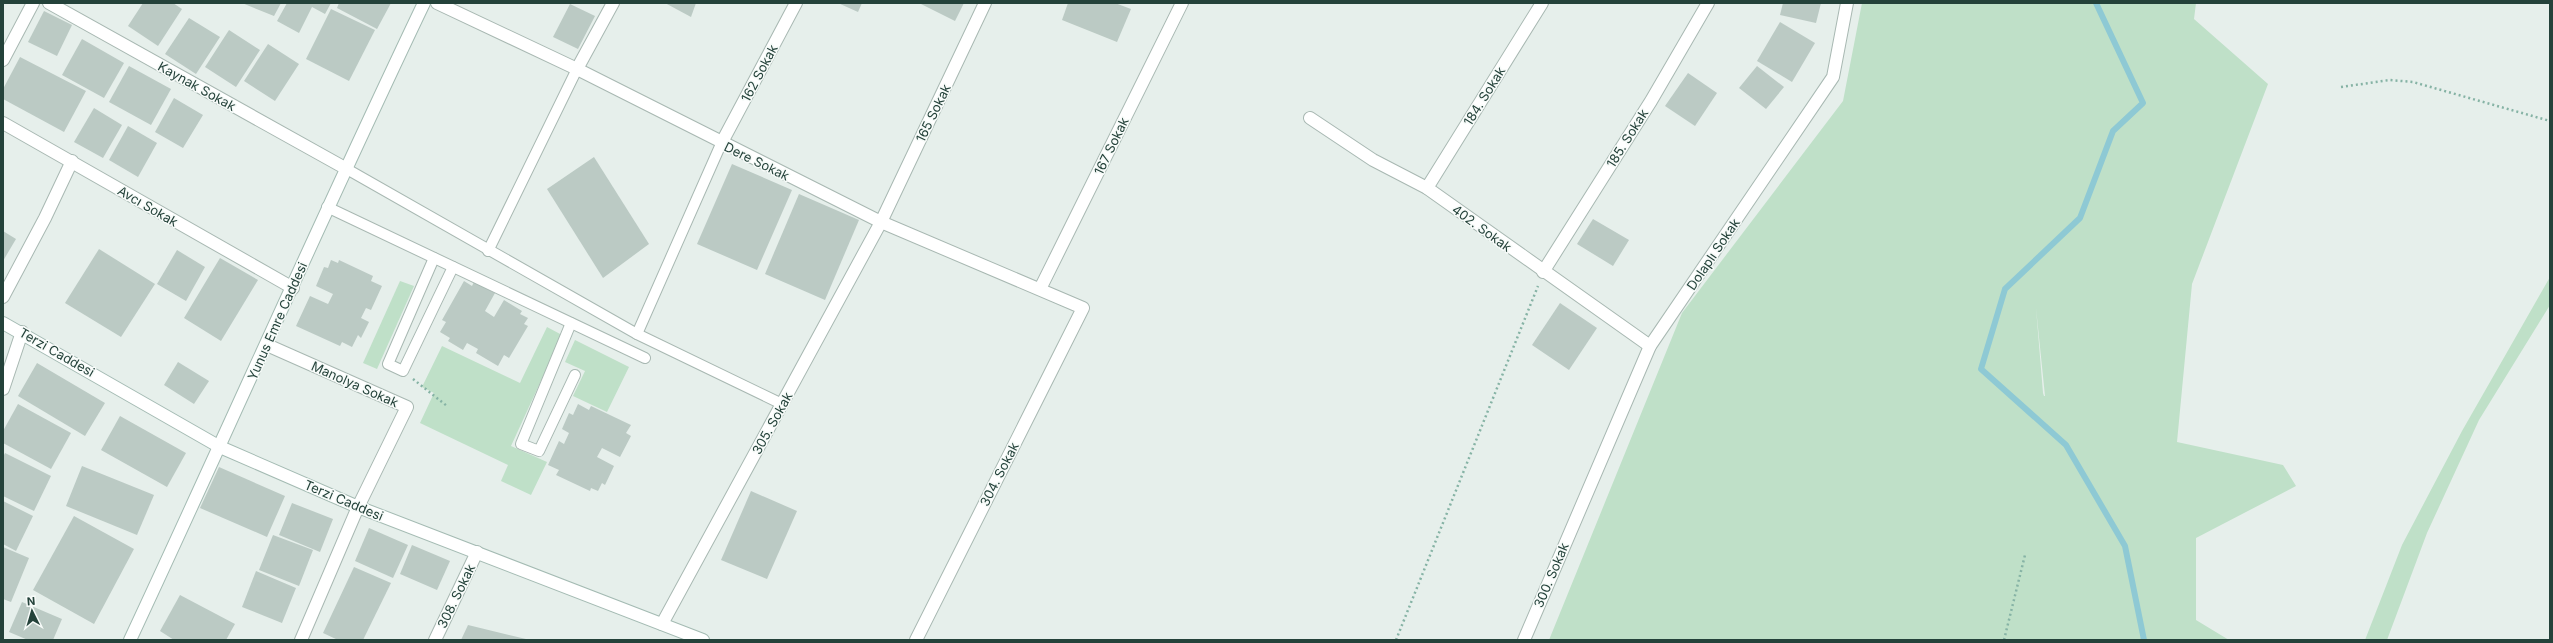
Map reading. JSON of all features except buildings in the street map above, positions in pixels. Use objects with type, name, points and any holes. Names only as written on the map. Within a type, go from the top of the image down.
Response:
[{"type":"street","points":[[3,60],[33,3]]},
{"type":"street","name":"Kaynak Sokak","points":[[49,3],[344,168]]},
{"type":"street","name":"Yunus Emre Caddesi","points":[[130,640],[293,288],[344,168],[424,3]]},
{"type":"street","name":"Dere Sokak","points":[[437,3],[577,69],[721,144],[881,222],[1083,308]]},
{"type":"street","points":[[577,69],[612,3]]},
{"type":"street","name":"162 Sokak","points":[[721,144],[796,3]]},
{"type":"street","name":"165 Sokak","points":[[881,222],[985,3]]},
{"type":"street","name":"167 Sokak","points":[[1040,290],[1182,3]]},
{"type":"street","name":"184. Sokak","points":[[1427,188],[1542,3]]},
{"type":"street","name":"185. Sokak","points":[[1543,272],[1651,101],[1708,3]]},
{"type":"street","name":"Dolaplı Sokak","points":[[1579,510],[1650,346],[1833,77],[1847,3]]},
{"type":"street","name":"402. Sokak","points":[[1310,118],[1373,160],[1427,188],[1543,272],[1650,346]]},
{"type":"street","name":"Avcı Sokak","points":[[3,123],[293,288]]},
{"type":"street","points":[[3,297],[45,218],[72,161]]},
{"type":"street","name":"305. Sokak","points":[[662,624],[881,222]]},
{"type":"street","name":"304. Sokak","points":[[916,640],[1083,308]]},
{"type":"street","name":"Terzi Caddesi","points":[[3,322],[220,447],[358,507],[703,640]]},
{"type":"street","points":[[3,389],[22,332]]},
{"type":"street","name":"Manolya Sokak","points":[[267,345],[407,407],[358,507],[301,640]]},
{"type":"street","name":"300. Sokak","points":[[1524,640],[1579,510]]},
{"type":"street","name":"308. Sokak","points":[[435,640],[478,552]]},
{"type":"lane","points":[[488,251],[577,69]]},
{"type":"lane","points":[[637,334],[721,144]]},
{"type":"lane","points":[[344,168],[488,251],[637,334],[782,404]]},
{"type":"lane","points":[[327,207],[645,358]]},
{"type":"lane","points":[[434,258],[388,364],[404,371],[453,267]]},
{"type":"lane","points":[[571,323],[521,444],[539,451],[574,375]]},
{"type":"path","points":[[2341,87],[2390,80],[2413,82],[2550,121]]},
{"type":"path","points":[[1396,640],[1543,272]]},
{"type":"path","points":[[404,371],[447,406]]},
{"type":"path","points":[[2004,640],[2026,555]]},
{"type":"green space","points":[[1862,3],[2196,3],[2194,19],[2268,84],[2192,284],[2177,442],[2283,465],[2296,486],[2196,538],[2196,620],[2229,640],[1549,640],[1682,313],[1843,101]],"holes":[[[2036,308],[2045,396],[2043,393]]]},
{"type":"green space","points":[[2550,277],[2550,305],[2479,420],[2427,533],[2387,640],[2365,640],[2402,545],[2462,431]]},
{"type":"green space","points":[[400,281],[414,286],[377,369],[363,363]]},
{"type":"green space","points":[[547,327],[562,335],[511,446],[547,462],[531,495],[501,481],[508,465],[420,423],[434,393],[422,387],[442,346],[520,383]]},
{"type":"green space","points":[[575,340],[629,367],[607,412],[573,396],[585,371],[565,362]]},
{"type":"waterway","points":[[2096,3],[2143,103],[2113,131],[2080,218],[2005,289],[1981,369],[2066,445],[2125,546],[2144,640]]}]
